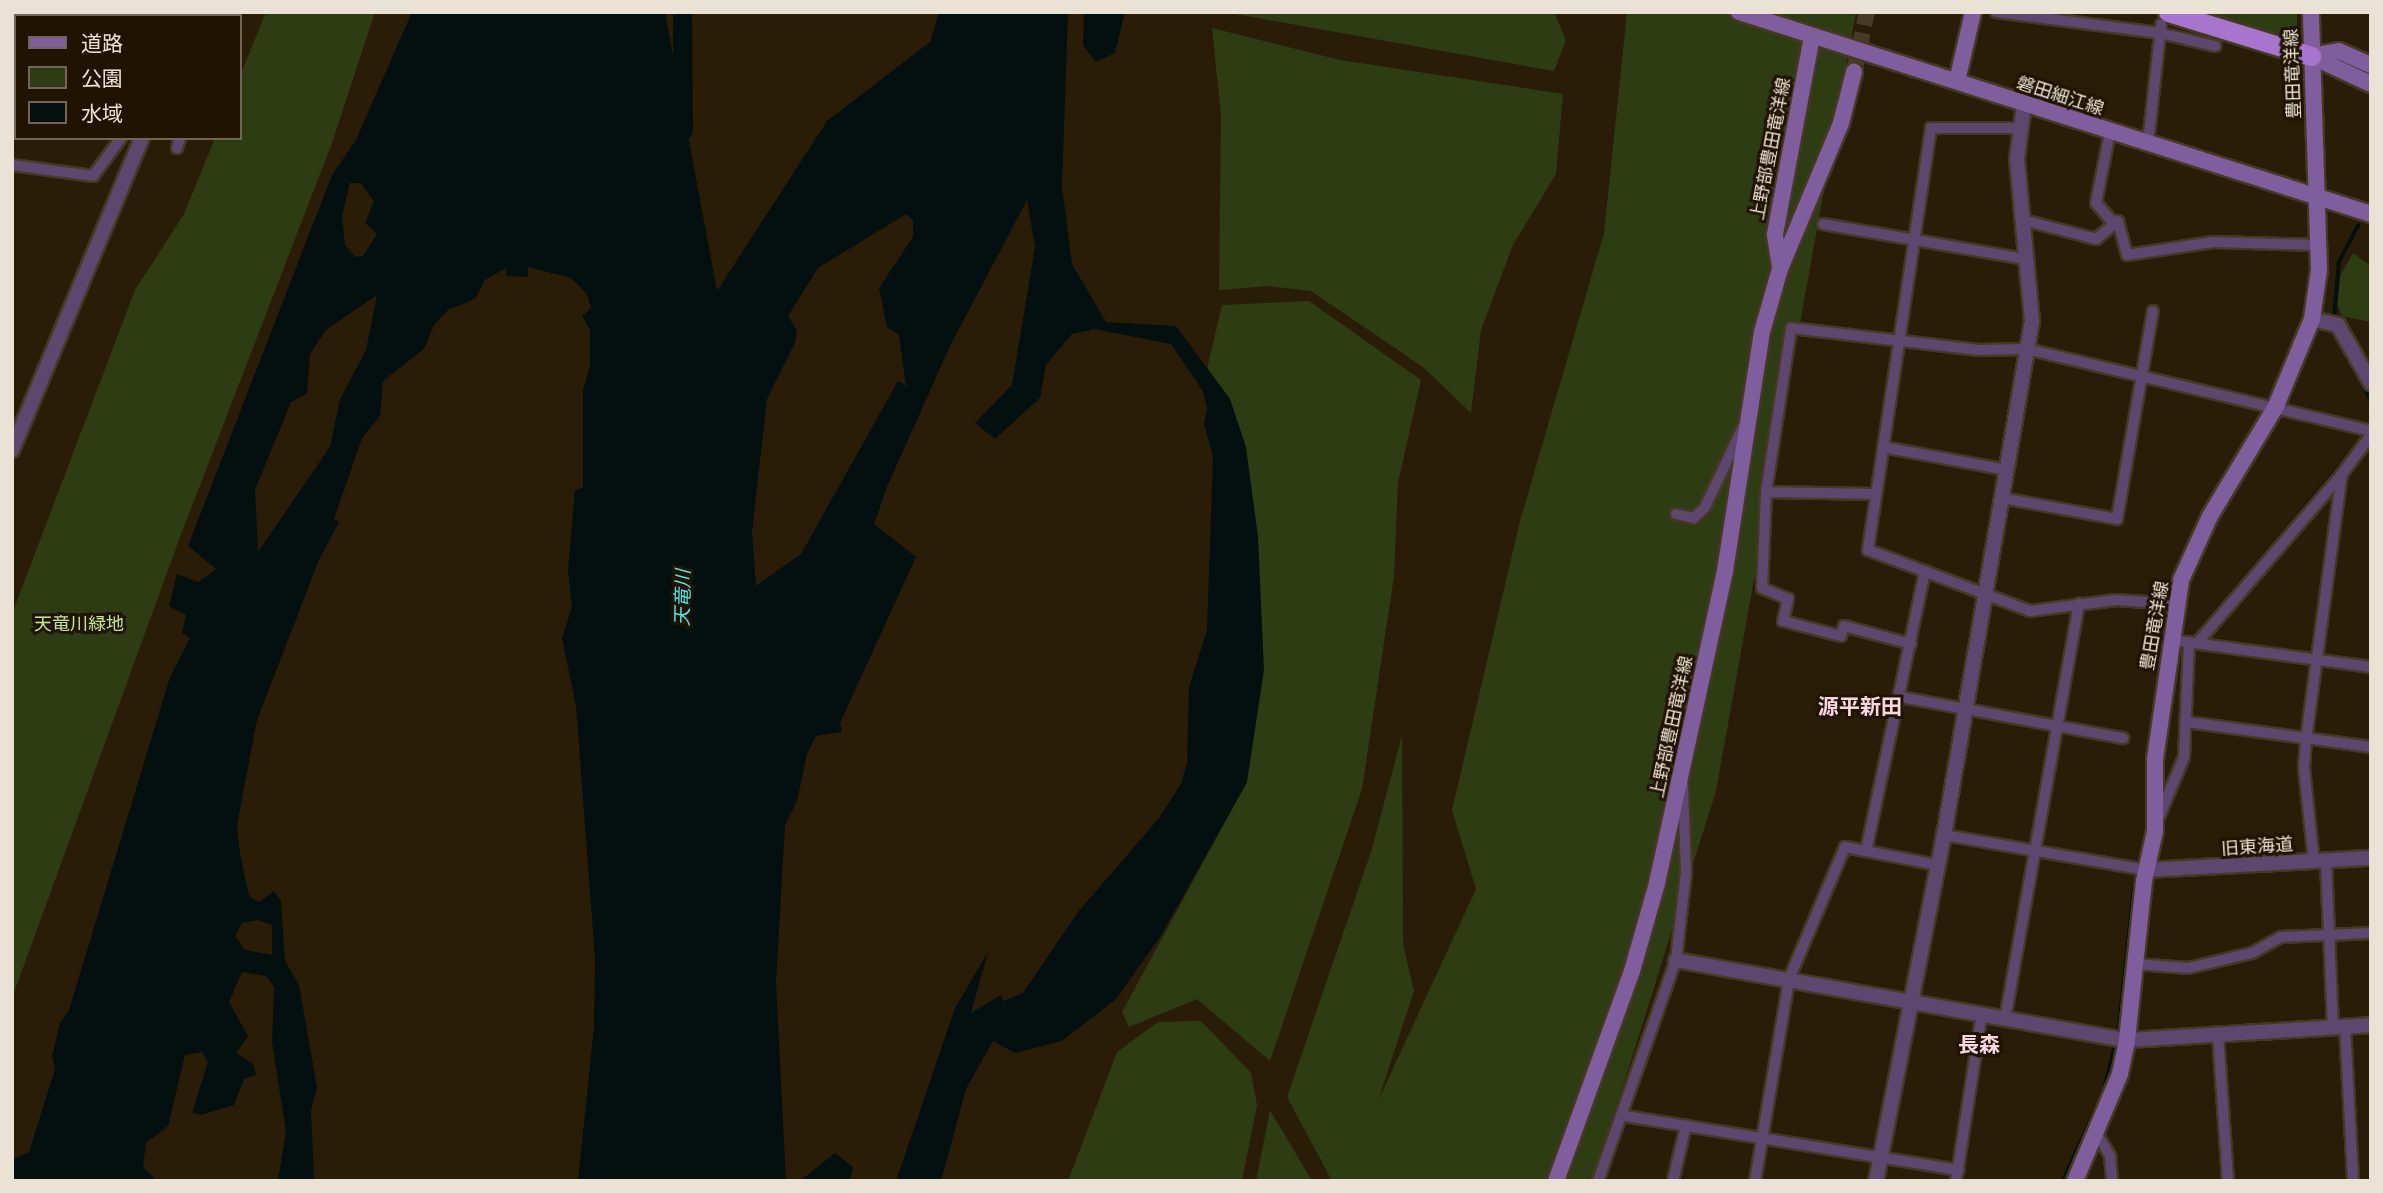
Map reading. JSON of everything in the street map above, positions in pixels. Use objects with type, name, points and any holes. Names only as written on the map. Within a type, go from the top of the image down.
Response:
[{"type":"highway","points":[[2163,24],[2311,57]]},
{"type":"main road","name":"磐田細江線","points":[[1739,12],[2148,144],[2318,194],[2371,214]]},
{"type":"main road","points":[[1957,81],[1973,12]]},
{"type":"main road","name":"豊田竜洋線","points":[[2075,1181],[2097,1134],[2127,1040],[2146,870],[2156,823],[2155,759],[2176,604],[2195,544],[2276,406],[2312,319],[2318,245],[2318,194],[2311,12]]},
{"type":"main road","name":"上野部豊田竜洋線","points":[[1780,269],[1775,234],[1804,33]]},
{"type":"main road","points":[[2311,57],[2339,51],[2371,65]]},
{"type":"main road","points":[[2311,57],[2371,85]]},
{"type":"main road","name":"上野部豊田竜洋線","points":[[1556,1181],[1632,971],[1682,775],[1725,572],[1762,332],[1780,269],[1841,123],[1854,72]]},
{"type":"street","points":[[1996,12],[2163,24],[2215,46]]},
{"type":"street","points":[[2148,144],[2163,24]]},
{"type":"street","points":[[1875,1181],[1883,1161],[1944,835],[2032,321],[2017,128],[2024,105]]},
{"type":"street","points":[[2017,128],[1931,128],[1895,338],[1868,550],[2031,611],[2079,604],[2176,604]]},
{"type":"street","points":[[2110,132],[2096,204],[2114,224]]},
{"type":"street","points":[[12,165],[93,176],[120,140]]},
{"type":"street","points":[[12,450],[141,140]]},
{"type":"street","points":[[2023,220],[2096,239],[2118,221],[2127,255],[2213,242],[2318,245]]},
{"type":"street","points":[[1823,224],[2026,259]]},
{"type":"street","points":[[2002,498],[2117,519],[2153,311]]},
{"type":"street","points":[[2312,319],[2339,325],[2371,383]]},
{"type":"street","points":[[1911,643],[1844,626],[1842,636],[1783,621],[1788,600],[1762,588],[1766,492],[1791,328],[1895,338],[1977,351],[2027,349],[2276,406],[2371,433],[2342,474],[2193,642],[2184,757],[2156,823]]},
{"type":"street","points":[[1676,514],[1694,518],[1705,507],[1750,410]]},
{"type":"street","points":[[1883,447],[2007,470]]},
{"type":"street","points":[[2342,474],[2304,768],[2329,934],[2353,1181]]},
{"type":"street","points":[[1766,492],[1877,494]]},
{"type":"street","points":[[1866,851],[1901,697],[1925,571]]},
{"type":"street","points":[[2005,1019],[2033,850],[2079,604]]},
{"type":"street","points":[[2171,640],[2371,667]]},
{"type":"street","points":[[1901,697],[2123,738]]},
{"type":"street","points":[[2186,722],[2371,747]]},
{"type":"street","points":[[1598,1181],[1625,1116],[1676,960],[1686,858],[1682,775]]},
{"type":"street","points":[[1944,835],[2146,870]]},
{"type":"street","points":[[1755,1181],[1789,979],[1845,847],[1938,865]]},
{"type":"street","name":"旧東海道","points":[[2146,870],[2371,858]]},
{"type":"street","points":[[2136,964],[2189,968],[2252,953],[2281,937],[2371,933]]},
{"type":"street","points":[[1676,960],[2127,1040],[2371,1025]]},
{"type":"street","points":[[1625,1116],[1763,1137],[1957,1175],[1982,1014]]},
{"type":"street","points":[[2218,1034],[2228,1181]]},
{"type":"street","points":[[1673,1181],[1686,1125]]},
{"type":"street","points":[[2097,1134],[2110,1156],[2112,1181]]},
{"type":"green space","name":"天竜川緑地","points":[[266,12],[375,12],[332,143],[180,537],[12,998],[12,614],[135,290],[184,214],[214,140],[242,140],[242,71]]},
{"type":"green space","points":[[1224,12],[1554,12],[1566,40],[1554,71]]},
{"type":"green space","points":[[1627,12],[1856,12],[1716,791],[1593,1181],[1332,1181],[1287,1097],[1372,849],[1402,735],[1403,944],[1414,991],[1378,1101],[1476,889],[1452,810],[1520,521],[1604,233]]},
{"type":"green space","points":[[2189,12],[2297,12],[2297,34],[2293,40]]},
{"type":"green space","points":[[1212,28],[1340,60],[1563,94],[1556,174],[1513,245],[1481,330],[1471,413],[1423,367],[1311,291],[1268,286],[1219,290],[1221,115]]},
{"type":"green space","points":[[2353,253],[2371,266],[2371,322],[2342,316],[2337,304],[2340,276]]},
{"type":"green space","points":[[1309,301],[1421,380],[1398,483],[1394,576],[1362,789],[1270,1061],[1197,999],[1129,1027],[1122,1012],[1247,782],[1213,382],[1206,373],[1222,305]]},
{"type":"green space","points":[[1201,1021],[1251,1073],[1257,1105],[1242,1181],[1068,1181],[1117,1052],[1158,1022]]},
{"type":"green space","points":[[1270,1110],[1312,1181],[1256,1181]]},
{"type":"water","points":[[412,12],[665,12],[717,291],[827,121],[930,42],[939,12],[1068,12],[1062,187],[1072,264],[1106,322],[1176,326],[1230,399],[1246,447],[1258,537],[1264,670],[1247,782],[1160,937],[1116,999],[1062,1041],[1015,1053],[993,1041],[966,1089],[941,1181],[896,1181],[955,1008],[988,952],[971,1013],[1001,995],[1004,1001],[1023,993],[1078,912],[1159,818],[1181,784],[1187,763],[1189,687],[1207,630],[1213,456],[1204,424],[1207,409],[1203,391],[1171,344],[1094,329],[1072,334],[1046,365],[1040,398],[995,439],[975,423],[1012,385],[1035,247],[1027,200],[950,346],[887,487],[874,524],[916,557],[840,723],[842,732],[816,736],[807,754],[797,801],[785,825],[776,983],[786,1181],[578,1181],[594,1027],[595,958],[576,706],[562,638],[572,607],[568,571],[575,490],[583,488],[583,390],[590,366],[590,330],[582,316],[591,308],[587,294],[571,278],[528,267],[528,277],[506,276],[506,268],[485,280],[475,299],[448,310],[434,325],[424,349],[383,381],[380,416],[362,438],[334,519],[339,522],[319,560],[257,720],[237,825],[240,854],[249,896],[259,902],[274,891],[281,901],[285,961],[299,985],[317,1087],[311,1111],[314,1181],[278,1181],[286,1131],[272,1042],[274,987],[266,976],[242,972],[229,1002],[248,1036],[236,1053],[253,1064],[256,1075],[244,1079],[234,1105],[201,1115],[192,1113],[208,1062],[202,1052],[185,1055],[168,1126],[146,1143],[143,1167],[157,1181],[12,1181],[12,1160],[29,1152],[55,1069],[52,1056],[60,1023],[69,1010],[170,677],[190,638],[182,633],[186,615],[169,606],[177,574],[198,582],[216,569],[188,546],[332,175],[356,140]],"holes":[[[350,183],[361,183],[374,201],[365,223],[377,234],[363,256],[355,257],[345,245],[342,216]],[[906,214],[913,221],[913,237],[879,288],[887,327],[899,335],[906,386],[898,381],[801,554],[756,586],[752,532],[767,399],[795,343],[797,330],[788,316],[818,268]],[[377,295],[366,350],[340,399],[330,447],[258,552],[255,490],[291,402],[307,394],[310,354],[326,330]],[[258,920],[272,925],[272,955],[245,950],[235,936],[242,923]]]},
{"type":"water","points":[[1084,12],[1125,12],[1115,53],[1096,62],[1083,45]]},
{"type":"water","points":[[835,1153],[853,1167],[850,1181],[800,1181]]},
{"type":"waterway","name":"天竜川","points":[[682,12],[683,130]]},
{"type":"waterway","points":[[2334,320],[2339,262],[2358,226]]},
{"type":"waterway","points":[[2335,331],[2371,400]]},
{"type":"waterway","points":[[2200,631],[2354,450]]},
{"type":"waterway","points":[[2118,1035],[2134,888],[2145,842]]},
{"type":"waterway","points":[[2063,1181],[2104,1090],[2116,1042]]},
{"type":"tunnel","points":[[1854,72],[1867,12]]},
{"type":"district","name":"源平新田","points":[[1860,707]]},
{"type":"district","name":"長森","points":[[1979,1045]]}]
